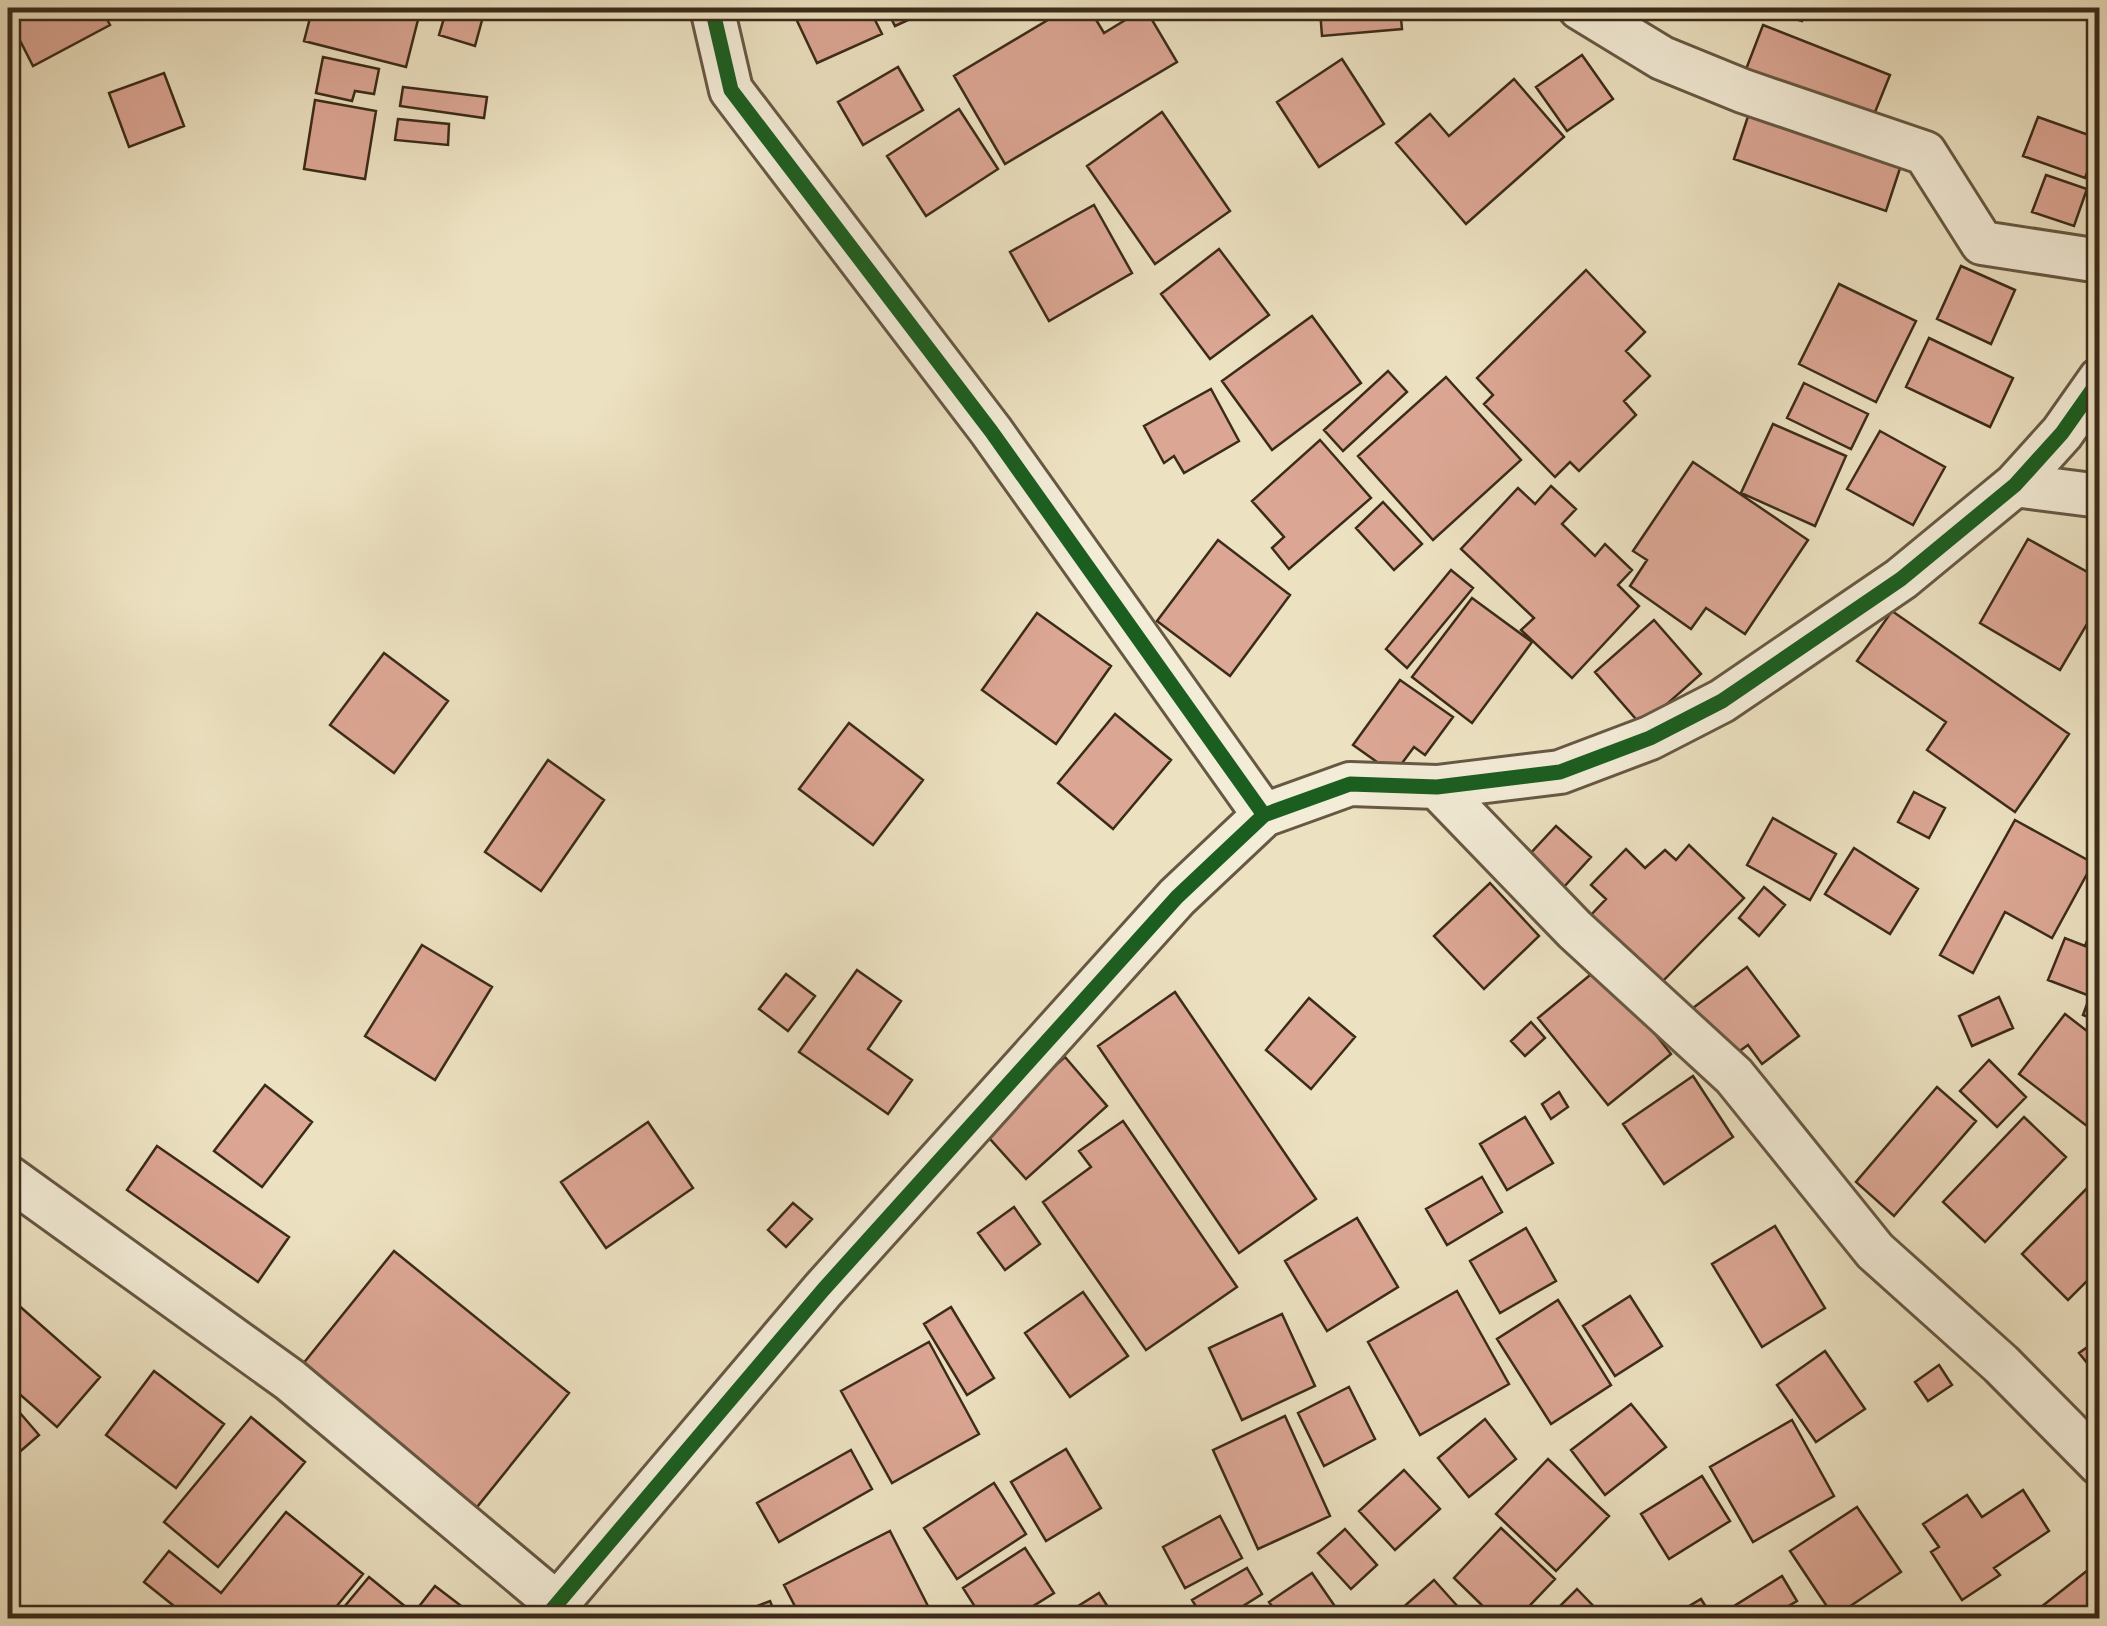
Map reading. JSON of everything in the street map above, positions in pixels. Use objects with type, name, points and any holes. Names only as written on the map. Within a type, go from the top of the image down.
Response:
[{"type":"street","points":[[712,8],[732,90],[992,431],[1264,815]]},
{"type":"street","points":[[1580,8],[1662,58],[1744,91],[1925,153],[1982,243],[2100,260]]},
{"type":"street","points":[[8,1176],[290,1380],[550,1610],[849,1261],[1176,897],[1264,815],[1350,784],[1437,787],[1560,772],[1650,738],[1722,701],[1901,579],[2015,485],[2062,433],[2100,379]]},
{"type":"street","points":[[2015,485],[2100,496]]},
{"type":"street","points":[[1437,787],[1576,930],[1734,1076],[1876,1251],[2001,1364],[2100,1464]]},
{"type":"building","points":[[8,8],[101,8],[110,25],[33,66],[8,17]]},
{"type":"building","points":[[273,8],[421,8],[406,67],[304,41],[310,18]]},
{"type":"building","points":[[447,8],[493,8],[491,15],[484,13],[475,46],[439,35]]},
{"type":"building","points":[[791,8],[869,8],[882,34],[817,63]]},
{"type":"building","points":[[886,8],[934,8],[895,26]]},
{"type":"building","points":[[1068,8],[1089,8],[1104,33],[1145,8],[1177,62],[1005,164],[954,76]]},
{"type":"building","points":[[1400,8],[1402,29],[1322,36],[1320,10]]},
{"type":"building","points":[[1754,8],[1806,8],[1802,21]]},
{"type":"building","points":[[1763,25],[1890,75],[1869,127],[1743,77]]},
{"type":"building","points":[[1582,55],[1613,99],[1567,131],[1536,87]]},
{"type":"building","points":[[323,57],[379,69],[374,94],[355,91],[352,101],[316,93]]},
{"type":"building","points":[[1342,59],[1384,124],[1319,167],[1277,102]]},
{"type":"building","points":[[898,67],[923,110],[863,145],[838,102]]},
{"type":"building","points":[[164,73],[184,126],[129,147],[109,93]]},
{"type":"building","points":[[1514,79],[1564,137],[1466,224],[1396,143],[1430,114],[1449,136]]},
{"type":"building","points":[[403,87],[487,97],[484,118],[400,106]]},
{"type":"building","points":[[315,100],[376,111],[365,179],[304,169]]},
{"type":"building","points":[[1753,101],[1905,153],[1886,211],[1734,159]]},
{"type":"building","points":[[959,109],[998,169],[926,216],[887,156]]},
{"type":"building","points":[[1162,112],[1230,211],[1155,264],[1087,166]]},
{"type":"building","points":[[2038,117],[2100,139],[2085,178],[2023,156]]},
{"type":"building","points":[[398,119],[449,124],[448,145],[395,140]]},
{"type":"building","points":[[2046,175],[2087,189],[2074,226],[2032,212]]},
{"type":"building","points":[[1094,205],[1132,273],[1049,321],[1010,252]]},
{"type":"building","points":[[1219,249],[1269,315],[1210,359],[1161,294]]},
{"type":"building","points":[[1961,266],[2015,290],[1991,344],[1937,319]]},
{"type":"building","points":[[1586,270],[1645,332],[1626,351],[1650,376],[1624,401],[1636,415],[1579,471],[1570,462],[1555,477],[1484,404],[1493,395],[1477,378]]},
{"type":"building","points":[[1839,284],[1916,321],[1876,402],[1799,364]]},
{"type":"building","points":[[1312,316],[1361,383],[1272,450],[1222,381]]},
{"type":"building","points":[[1929,338],[2013,378],[1990,427],[1906,387]]},
{"type":"building","points":[[1388,371],[1407,392],[1343,451],[1324,430]]},
{"type":"building","points":[[1446,377],[1521,460],[1433,540],[1358,456]]},
{"type":"building","points":[[1804,383],[1868,414],[1851,449],[1787,418]]},
{"type":"building","points":[[1211,389],[1239,441],[1184,473],[1174,456],[1164,463],[1144,426]]},
{"type":"building","points":[[1773,424],[1846,456],[1815,526],[1741,493]]},
{"type":"building","points":[[1880,431],[1945,467],[1913,525],[1847,489]]},
{"type":"building","points":[[1320,440],[1371,498],[1289,569],[1272,548],[1284,537],[1252,501]]},
{"type":"building","points":[[1693,462],[1808,540],[1745,634],[1706,608],[1691,629],[1630,586],[1647,560],[1633,551]]},
{"type":"building","points":[[1551,486],[1576,509],[1562,524],[1595,556],[1605,544],[1632,570],[1618,585],[1639,606],[1572,678],[1521,630],[1534,618],[1461,549],[1518,488],[1535,504]]},
{"type":"building","points":[[1383,502],[1422,544],[1394,570],[1356,528]]},
{"type":"building","points":[[2028,539],[2100,579],[2100,602],[2060,670],[1980,623]]},
{"type":"building","points":[[1218,540],[1290,595],[1230,676],[1157,621]]},
{"type":"building","points":[[1451,570],[1473,588],[1407,668],[1386,649]]},
{"type":"building","points":[[1472,598],[1532,642],[1472,723],[1412,677]]},
{"type":"building","points":[[1892,611],[2069,734],[2015,812],[1927,750],[1946,722],[1857,661]]},
{"type":"building","points":[[1037,613],[1111,666],[1056,744],[982,690]]},
{"type":"building","points":[[1654,620],[1701,674],[1642,726],[1595,672]]},
{"type":"building","points":[[384,653],[448,701],[394,773],[330,725]]},
{"type":"building","points":[[1400,680],[1453,717],[1425,755],[1414,747],[1394,774],[1353,745]]},
{"type":"building","points":[[1115,714],[1171,760],[1113,829],[1058,783]]},
{"type":"building","points":[[849,723],[923,780],[873,845],[799,789]]},
{"type":"building","points":[[548,760],[604,800],[541,891],[485,852]]},
{"type":"building","points":[[1914,792],[1945,808],[1929,838],[1898,822]]},
{"type":"building","points":[[1773,818],[1836,854],[1810,900],[1747,865]]},
{"type":"building","points":[[2015,820],[2093,863],[2052,938],[2005,912],[1973,973],[1940,955]]},
{"type":"building","points":[[1556,826],[1591,857],[1563,888],[1528,856]]},
{"type":"building","points":[[1689,845],[1744,898],[1659,985],[1590,916],[1606,899],[1591,885],[1626,849],[1645,868],[1665,850],[1676,860]]},
{"type":"building","points":[[1854,848],[1918,889],[1890,934],[1825,894]]},
{"type":"building","points":[[1490,883],[1539,936],[1484,989],[1434,936]]},
{"type":"building","points":[[1764,887],[1785,905],[1759,936],[1739,918]]},
{"type":"building","points":[[2100,908],[2100,1022],[2083,1015],[2090,996],[2048,980],[2065,938],[2085,946]]},
{"type":"building","points":[[422,945],[492,987],[435,1080],[365,1036]]},
{"type":"building","points":[[1601,966],[1671,1054],[1608,1105],[1538,1018]]},
{"type":"building","points":[[1747,967],[1799,1036],[1762,1064],[1748,1045],[1730,1058],[1693,1008]]},
{"type":"building","points":[[857,970],[901,1001],[868,1049],[912,1080],[888,1114],[799,1052]]},
{"type":"building","points":[[786,974],[815,996],[788,1031],[759,1009]]},
{"type":"building","points":[[1175,992],[1316,1199],[1239,1253],[1098,1046]]},
{"type":"building","points":[[1999,997],[2013,1028],[1972,1046],[1959,1016]]},
{"type":"building","points":[[1309,998],[1355,1037],[1311,1089],[1266,1050]]},
{"type":"building","points":[[2065,1014],[2100,1041],[2100,1136],[2019,1074]]},
{"type":"building","points":[[1531,1022],[1545,1038],[1525,1056],[1511,1041]]},
{"type":"building","points":[[1065,1057],[1107,1106],[1026,1179],[982,1130]]},
{"type":"building","points":[[1989,1060],[2026,1097],[1997,1127],[1960,1091]]},
{"type":"building","points":[[1693,1076],[1733,1137],[1664,1184],[1623,1124]]},
{"type":"building","points":[[265,1085],[312,1122],[262,1187],[214,1151]]},
{"type":"building","points":[[1937,1087],[1976,1121],[1894,1216],[1856,1182]]},
{"type":"building","points":[[1559,1092],[1568,1107],[1551,1119],[1542,1104]]},
{"type":"building","points":[[1525,1117],[1553,1163],[1507,1190],[1480,1144]]},
{"type":"building","points":[[2024,1117],[2066,1157],[1985,1242],[1943,1202]]},
{"type":"building","points":[[1123,1121],[1237,1287],[1146,1350],[1043,1202],[1091,1167],[1079,1151]]},
{"type":"building","points":[[648,1122],[693,1188],[606,1248],[561,1182]]},
{"type":"building","points":[[157,1146],[289,1237],[258,1282],[127,1190]]},
{"type":"building","points":[[1482,1177],[1502,1212],[1447,1245],[1426,1209]]},
{"type":"building","points":[[2096,1179],[2100,1183],[2100,1268],[2068,1300],[2022,1254]]},
{"type":"building","points":[[793,1203],[812,1219],[786,1247],[768,1230]]},
{"type":"building","points":[[1014,1207],[1040,1244],[1005,1270],[978,1233]]},
{"type":"building","points":[[1357,1218],[1398,1287],[1327,1331],[1285,1261]]},
{"type":"building","points":[[1775,1226],[1825,1308],[1762,1347],[1712,1264]]},
{"type":"building","points":[[1526,1228],[1556,1281],[1500,1313],[1470,1261]]},
{"type":"building","points":[[394,1251],[569,1393],[473,1512],[298,1370]]},
{"type":"building","points":[[1457,1291],[1509,1384],[1420,1435],[1368,1342]]},
{"type":"building","points":[[1083,1292],[1128,1356],[1070,1397],[1025,1333]]},
{"type":"building","points":[[8,1296],[100,1377],[57,1427],[8,1384]]},
{"type":"building","points":[[1630,1296],[1662,1346],[1615,1376],[1583,1326]]},
{"type":"building","points":[[1558,1300],[1611,1385],[1551,1424],[1497,1339]]},
{"type":"building","points":[[951,1307],[994,1378],[967,1395],[924,1324]]},
{"type":"building","points":[[1282,1314],[1315,1386],[1242,1420],[1209,1348]]},
{"type":"building","points":[[2100,1338],[2100,1379],[2079,1353]]},
{"type":"building","points":[[929,1342],[979,1434],[892,1483],[841,1391]]},
{"type":"building","points":[[1825,1351],[1865,1409],[1816,1442],[1777,1385]]},
{"type":"building","points":[[1939,1365],[1952,1385],[1928,1401],[1915,1382]]},
{"type":"building","points":[[154,1371],[224,1424],[176,1488],[106,1435]]},
{"type":"building","points":[[1349,1387],[1375,1439],[1324,1466],[1298,1413]]},
{"type":"building","points":[[8,1399],[39,1435],[8,1462]]},
{"type":"building","points":[[1631,1404],[1666,1447],[1605,1495],[1571,1450]]},
{"type":"building","points":[[1285,1416],[1330,1516],[1258,1549],[1213,1450]]},
{"type":"building","points":[[251,1417],[305,1462],[218,1567],[164,1522]]},
{"type":"building","points":[[1485,1419],[1516,1459],[1469,1497],[1438,1458]]},
{"type":"building","points":[[1792,1420],[1834,1496],[1753,1542],[1710,1467]]},
{"type":"building","points":[[1066,1449],[1101,1508],[1046,1541],[1011,1482]]},
{"type":"building","points":[[851,1450],[872,1489],[779,1542],[757,1503]]},
{"type":"building","points":[[1548,1459],[1609,1516],[1556,1571],[1496,1514]]},
{"type":"building","points":[[1404,1470],[1440,1509],[1395,1550],[1359,1511]]},
{"type":"building","points":[[1702,1476],[1730,1521],[1669,1559],[1641,1514]]},
{"type":"building","points":[[994,1483],[1026,1534],[957,1579],[924,1528]]},
{"type":"building","points":[[2023,1490],[2049,1531],[1994,1568],[2000,1575],[1962,1600],[1931,1552],[1939,1547],[1923,1524],[1967,1495],[1982,1517]]},
{"type":"building","points":[[1857,1507],[1901,1572],[1834,1617],[1790,1551]]},
{"type":"building","points":[[286,1512],[363,1574],[327,1618],[189,1618],[144,1582],[169,1551],[221,1593]]},
{"type":"building","points":[[1220,1516],[1242,1558],[1185,1588],[1163,1547]]},
{"type":"building","points":[[1501,1528],[1555,1579],[1518,1618],[1495,1618],[1454,1578]]},
{"type":"building","points":[[1345,1529],[1377,1565],[1351,1589],[1318,1553]]},
{"type":"building","points":[[890,1531],[934,1618],[801,1618],[784,1585]]},
{"type":"building","points":[[1025,1548],[1054,1593],[1014,1618],[982,1618],[963,1588]]},
{"type":"building","points":[[2093,1566],[2100,1575],[2100,1618],[2027,1618]]},
{"type":"building","points":[[1247,1568],[1262,1594],[1224,1618],[1203,1618],[1192,1600]]},
{"type":"building","points":[[1312,1573],[1343,1618],[1280,1618],[1269,1602]]},
{"type":"building","points":[[1782,1576],[1797,1601],[1768,1618],[1737,1618],[1731,1608]]},
{"type":"building","points":[[369,1577],[407,1608],[398,1618],[335,1618]]},
{"type":"building","points":[[1434,1580],[1468,1618],[1391,1618]]},
{"type":"building","points":[[435,1586],[477,1618],[410,1618]]},
{"type":"building","points":[[1577,1589],[1601,1618],[1548,1618]]},
{"type":"building","points":[[1099,1593],[1115,1618],[1059,1618]]},
{"type":"building","points":[[1701,1599],[1713,1618],[1669,1618]]},
{"type":"building","points":[[770,1601],[777,1618],[727,1618]]},
{"type":"cycle path","points":[[712,8],[731,90],[991,431],[1264,815]]},
{"type":"cycle path","points":[[545,1618],[823,1290],[1177,897],[1264,815],[1350,784],[1437,787],[1560,772],[1650,738],[1722,701],[1901,579],[2015,485],[2062,433],[2100,379]]}]
